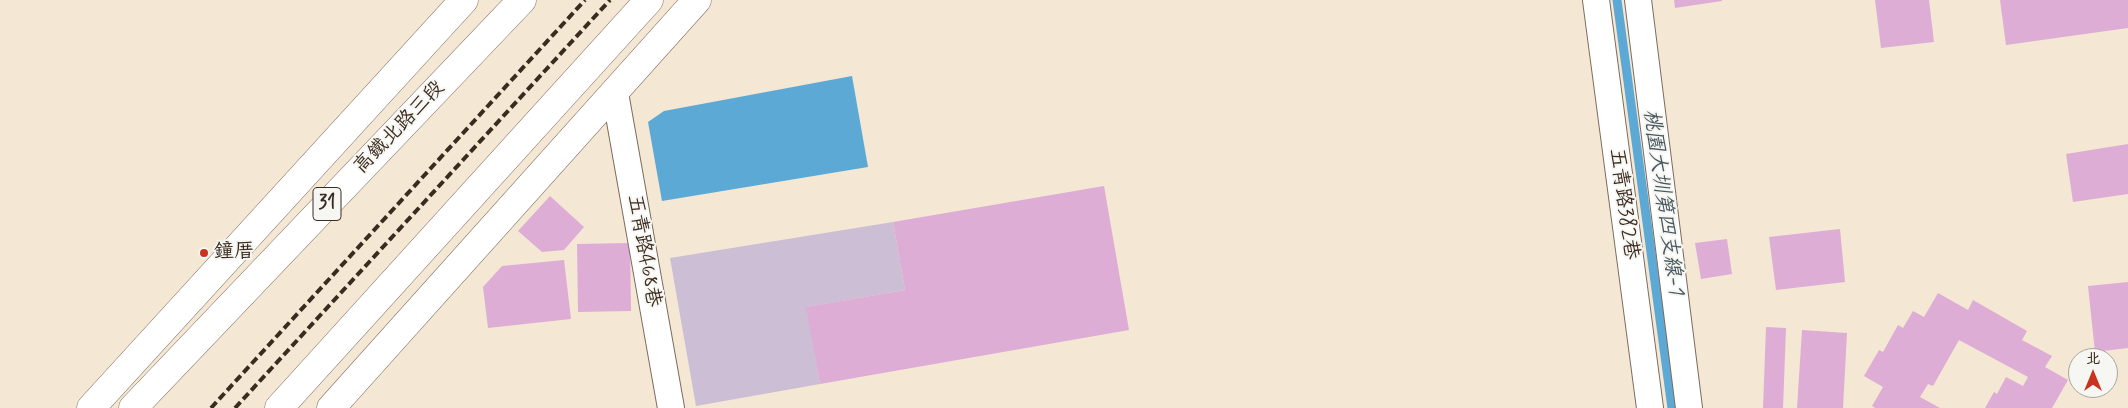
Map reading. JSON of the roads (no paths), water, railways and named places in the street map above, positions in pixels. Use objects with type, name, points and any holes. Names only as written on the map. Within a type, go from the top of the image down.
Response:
[{"type":"main road","name":"高鐵北路三段","points":[[91,408],[464,0]]},
{"type":"main road","name":"高鐵北路三段","points":[[133,408],[522,0]]},
{"type":"main road","points":[[279,408],[649,0]]},
{"type":"main road","points":[[331,408],[697,0]]},
{"type":"street","name":"五青路382巷","points":[[1596,0],[1650,408]]},
{"type":"street","name":"五青路382巷","points":[[1638,0],[1689,408]]},
{"type":"street","name":"五青路468巷","points":[[615,93],[671,408]]},
{"type":"water","points":[[852,76],[868,167],[662,201],[648,122],[664,111]]},
{"type":"waterway","name":"桃園大圳第四支線-1","points":[[1617,0],[1672,408]]},
{"type":"railway","points":[[211,408],[585,0]]},
{"type":"railway","points":[[235,408],[610,0]]},
{"type":"place","name":"鐘厝","points":[[204,253]]}]
